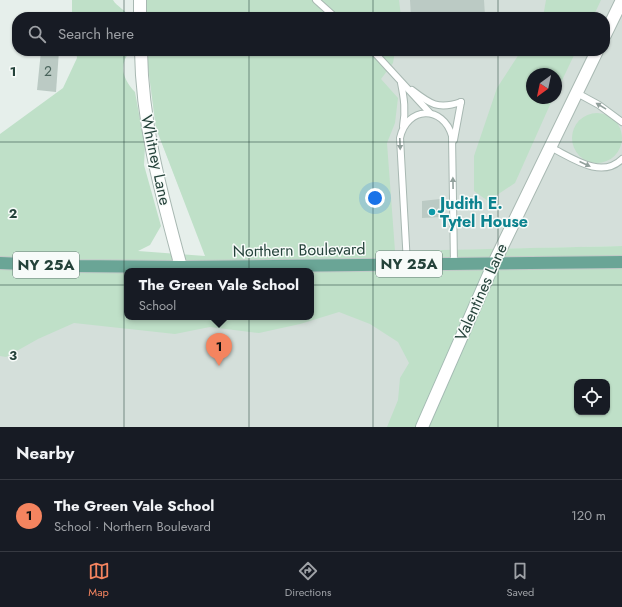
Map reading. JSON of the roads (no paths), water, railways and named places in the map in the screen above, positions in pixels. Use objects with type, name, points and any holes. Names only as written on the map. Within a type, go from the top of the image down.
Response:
[{"type":"main road","name":"Northern Boulevard","points":[[0,262],[72,266],[181,268],[622,262]]},
{"type":"street","points":[[140,0],[140,12]]},
{"type":"street","points":[[610,25],[622,0]]},
{"type":"street","name":"Whitney Lane","points":[[141,56],[146,122],[155,170],[181,268]]},
{"type":"street","name":"Valentines Lane","points":[[422,427],[494,263],[595,56]]},
{"type":"lane","points":[[316,0],[330,12]]},
{"type":"lane","points":[[377,56],[430,113]]},
{"type":"lane","points":[[400,82],[404,97],[405,116],[400,138],[407,264]]},
{"type":"lane","points":[[400,82],[431,103],[441,106],[449,106],[460,102],[452,145]]},
{"type":"lane","points":[[577,93],[599,105],[622,122]]},
{"type":"lane","points":[[402,129],[413,116],[421,113],[430,113],[438,116],[447,125],[452,136],[454,264]]},
{"type":"lane","points":[[550,147],[595,168],[609,167],[622,159]]},
{"type":"place","name":"Judith E. Tytel House","points":[[432,212]]},
{"type":"place","name":"The Green Vale School","points":[[219,366]]}]
